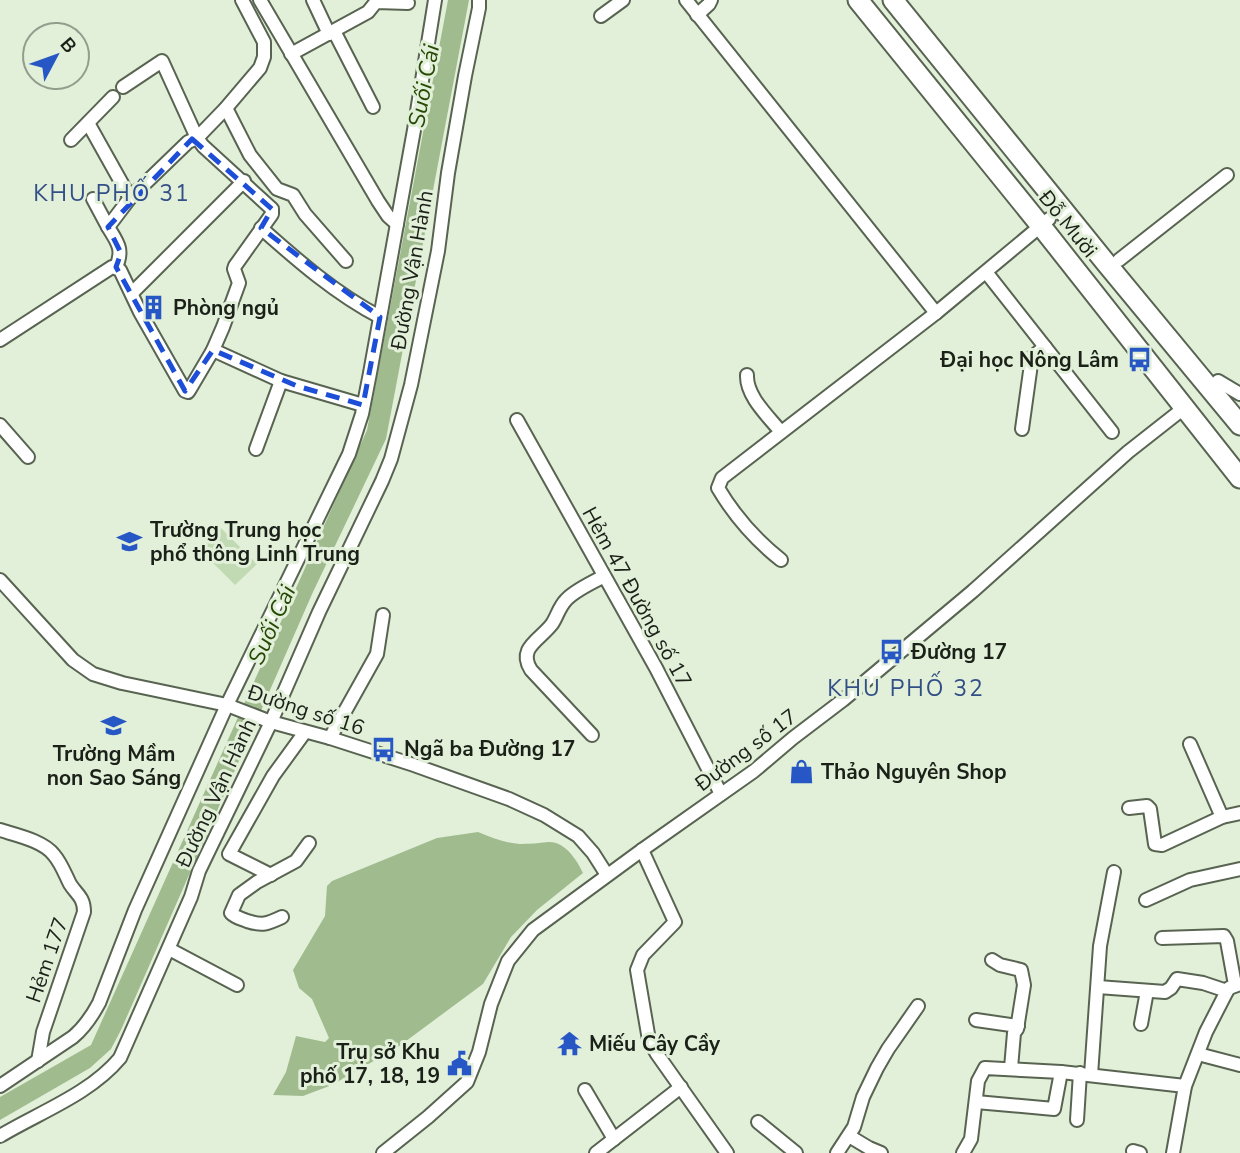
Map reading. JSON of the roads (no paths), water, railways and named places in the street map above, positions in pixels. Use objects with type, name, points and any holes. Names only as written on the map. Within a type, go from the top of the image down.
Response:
[{"type":"highway","name":"Đỗ Mười","points":[[858,0],[1045,223]]},
{"type":"highway","name":"Đỗ Mười","points":[[871,0],[1204,425],[1240,478]]},
{"type":"highway","name":"Đỗ Mười","points":[[893,0],[1097,252],[1214,384],[1236,401],[1240,425]]},
{"type":"highway","name":"Đỗ Mười","points":[[909,0],[1119,260],[1214,384]]},
{"type":"highway","points":[[1188,405],[1214,384]]},
{"type":"highway","points":[[1204,425],[1236,401]]},
{"type":"highway","name":"Đỗ Mười","points":[[1204,425],[1240,462]]},
{"type":"street","points":[[108,227],[131,198],[188,142],[197,138],[260,68],[264,57],[264,42],[242,0]]},
{"type":"street","points":[[260,0],[377,201],[397,224]]},
{"type":"street","points":[[313,0],[373,107]]},
{"type":"street","name":"Đường Vận Hành","points":[[0,1086],[79,1032],[95,1010],[135,910],[349,454],[363,405],[380,317],[417,117],[435,0]]},
{"type":"street","name":"Đường Vận Hành","points":[[0,1136],[100,1078],[113,1068],[127,1047],[191,897],[199,871],[266,720],[391,459],[411,385],[438,251],[448,173],[479,0]]},
{"type":"street","points":[[601,16],[623,0]]},
{"type":"street","points":[[686,0],[936,313]]},
{"type":"street","points":[[697,15],[711,0]]},
{"type":"street","points":[[291,54],[368,12],[376,2],[408,3]]},
{"type":"street","points":[[0,340],[108,268],[116,267],[185,391],[190,390],[213,350],[239,282],[235,266],[272,214],[272,209],[197,138],[162,61],[123,87]]},
{"type":"street","points":[[71,140],[113,97]]},
{"type":"street","points":[[226,108],[250,155],[276,189],[293,195],[304,214],[346,261]]},
{"type":"street","points":[[89,123],[131,198]]},
{"type":"street","points":[[1119,260],[1227,175]]},
{"type":"street","points":[[132,293],[244,181]]},
{"type":"street","points":[[93,199],[119,246],[121,253],[116,267]]},
{"type":"street","points":[[781,561],[728,505],[718,488],[722,478],[936,313],[1045,223]]},
{"type":"street","points":[[261,228],[338,291],[380,317]]},
{"type":"street","points":[[986,272],[1112,432]]},
{"type":"street","points":[[1022,429],[1032,357],[1045,347]]},
{"type":"street","points":[[213,350],[281,381],[363,405]]},
{"type":"street","points":[[747,375],[750,392],[781,432]]},
{"type":"street","points":[[256,449],[281,381]]},
{"type":"street","name":"Đường số 17","points":[[383,1153],[428,1118],[467,1082],[479,1052],[491,1004],[508,961],[533,930],[754,771],[973,592],[1128,452],[1188,405]]},
{"type":"street","name":"Hẻm 47 Đường số 17","points":[[517,420],[656,668],[721,794]]},
{"type":"street","points":[[0,425],[28,457]]},
{"type":"street","points":[[592,735],[531,670],[526,662],[526,655],[537,639],[553,624],[564,602],[604,576]]},
{"type":"street","name":"Đường số 16","points":[[0,580],[73,660],[93,674],[232,707],[414,765],[509,799],[544,815],[578,836],[607,875]]},
{"type":"street","points":[[330,738],[377,654],[383,615]]},
{"type":"street","points":[[271,875],[229,854],[272,776],[305,732]]},
{"type":"street","points":[[1189,744],[1222,817]]},
{"type":"street","points":[[1129,808],[1147,806],[1150,809],[1155,844],[1162,845],[1222,817],[1240,813]]},
{"type":"street","name":"Hẻm 177","points":[[0,830],[22,836],[50,850],[84,902],[84,912],[44,1032],[38,1061]]},
{"type":"street","points":[[282,917],[259,925],[231,913],[239,895],[296,861],[309,843]]},
{"type":"street","points":[[642,850],[675,922],[643,955],[636,971],[649,1040],[727,1153]]},
{"type":"street","points":[[1146,900],[1190,880],[1240,869]]},
{"type":"street","points":[[1077,1120],[1098,987],[1100,946],[1114,872]]},
{"type":"street","points":[[1162,938],[1224,936],[1234,987],[1212,1021],[1185,1086],[1173,1153]]},
{"type":"street","points":[[169,949],[237,985]]},
{"type":"street","points":[[992,960],[1000,965],[1021,970],[1024,985],[1018,1026],[1014,1033],[1011,1069]]},
{"type":"street","points":[[1098,987],[1165,992],[1177,979],[1234,987]]},
{"type":"street","points":[[1141,1024],[1147,991]]},
{"type":"street","points":[[837,1153],[854,1127],[863,1097],[877,1068],[918,1006]]},
{"type":"street","points":[[976,1020],[1018,1026]]},
{"type":"street","points":[[1198,1054],[1240,1065]]},
{"type":"street","points":[[963,1153],[971,1139],[978,1081],[985,1068],[1086,1074],[1185,1086]]},
{"type":"street","points":[[976,1102],[1054,1109],[1061,1072]]},
{"type":"street","points":[[596,1153],[681,1087]]},
{"type":"street","points":[[585,1090],[614,1139]]},
{"type":"street","points":[[758,1122],[796,1153]]},
{"type":"street","points":[[849,1136],[881,1153]]},
{"type":"place","name":"Phòng ngủ","points":[[153,308]]},
{"type":"place","name":"Đại học Nông Lâm","points":[[1139,360]]},
{"type":"place","name":"Trường Trung học phổ thông Linh Trung","points":[[130,542]]},
{"type":"place","name":"Đường 17","points":[[891,652]]},
{"type":"place","name":"Trường Mầm non Sao Sáng","points":[[114,725]]},
{"type":"place","name":"Ngã ba Đường 17","points":[[384,749]]},
{"type":"place","name":"Thảo Nguyên Shop","points":[[801,772]]},
{"type":"place","name":"Miếu Cây Cầy","points":[[569,1044]]},
{"type":"place","name":"Trụ sở Khu phố 17, 18, 19","points":[[460,1064]]},
{"type":"district","name":"KHU PHỐ 31","points":[[112,193]]},
{"type":"district","name":"KHU PHỐ 32","points":[[906,688]]},
{"type":"water label","name":"Suối Cái","points":[[424,86]]},
{"type":"water label","name":"Suối Cái","points":[[272,625]]}]
